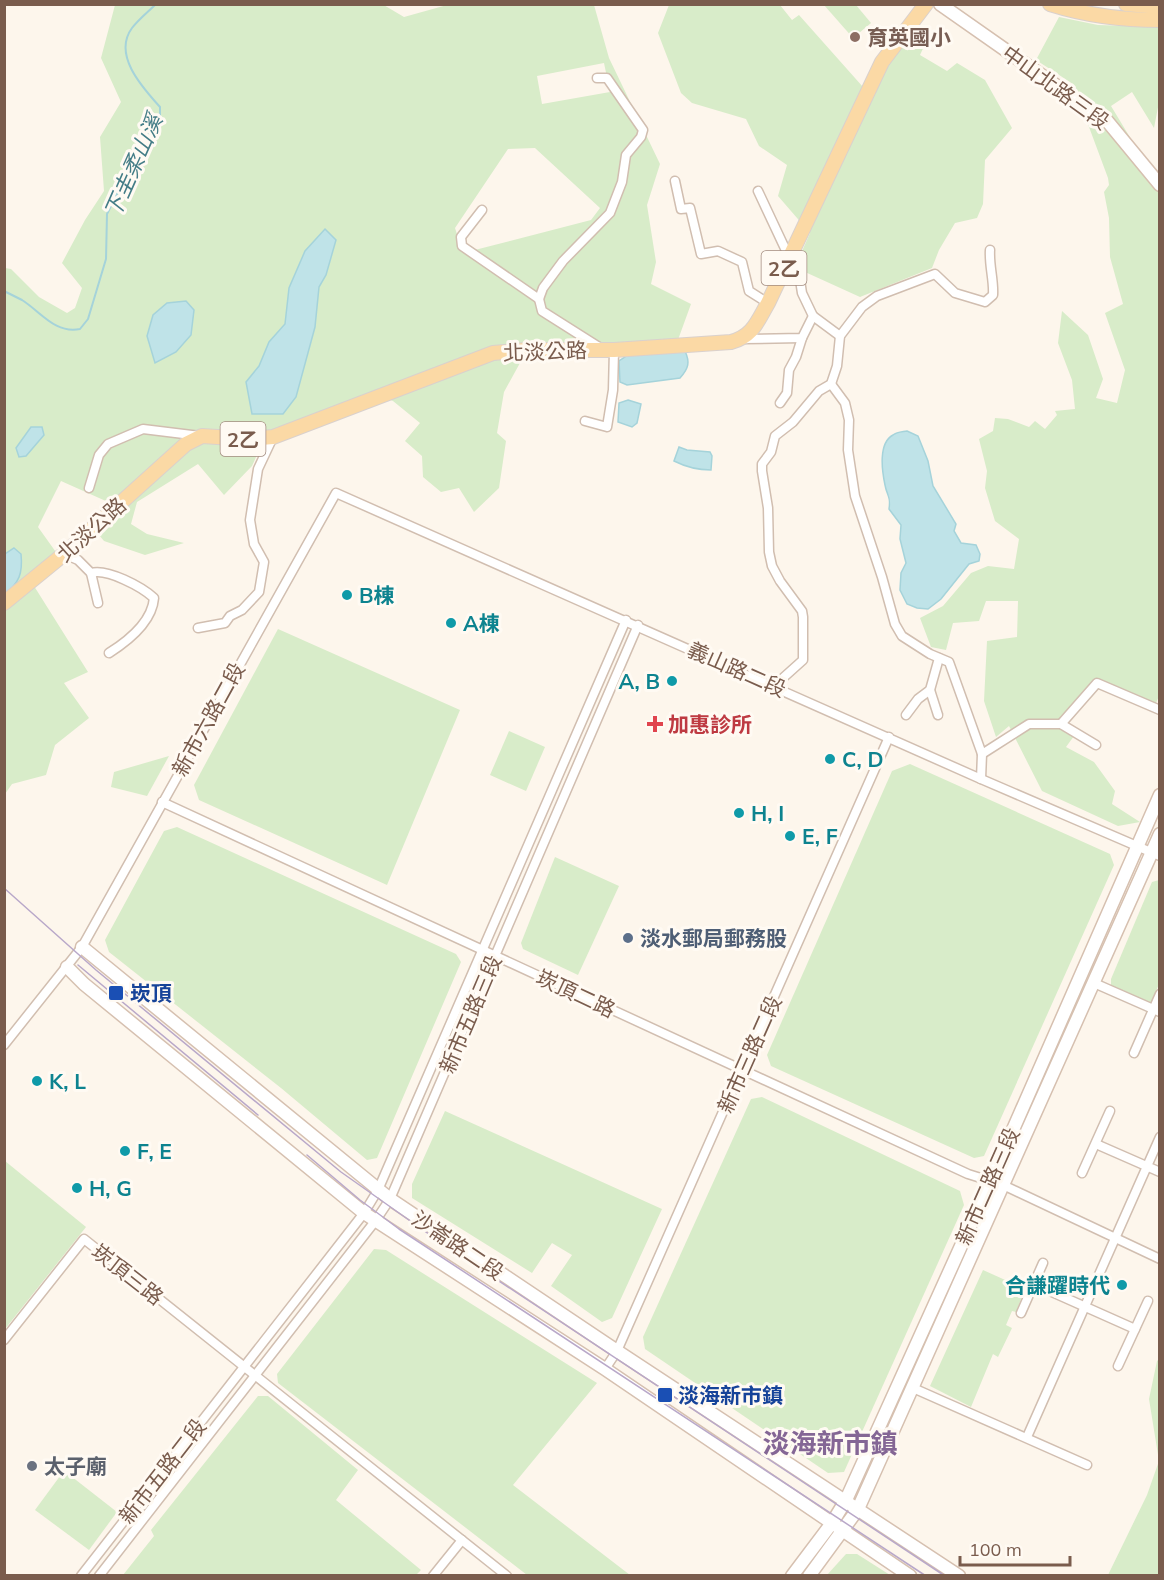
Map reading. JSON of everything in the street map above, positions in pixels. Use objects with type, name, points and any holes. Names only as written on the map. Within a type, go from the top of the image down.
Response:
[{"type":"main road","name":"2乙","points":[[743,339],[750,333],[768,303],[882,62],[926,4]]},
{"type":"main road","points":[[1050,4],[1074,12],[1107,17],[1160,20]]},
{"type":"main road","points":[[1126,4],[1160,7]]},
{"type":"main road","name":"北淡公路","points":[[4,603],[64,554],[186,444],[202,436],[248,439],[273,437],[493,353],[526,350],[609,350],[731,342],[743,339]]},
{"type":"street","name":"中山北路三段","points":[[940,4],[1108,122],[1160,185]]},
{"type":"street","points":[[585,421],[607,427],[613,390],[609,350],[542,311],[539,299],[543,288],[563,261],[610,213],[622,182],[626,155],[641,137],[643,130],[607,78],[597,78]]},
{"type":"street","points":[[675,181],[681,209],[690,208],[701,254],[718,251],[742,262],[749,291],[768,303]]},
{"type":"street","points":[[758,191],[789,257],[798,267],[802,293],[813,316],[840,336]]},
{"type":"street","points":[[482,210],[461,237],[462,246],[539,299]]},
{"type":"street","points":[[774,686],[802,660],[804,617],[780,581],[772,566],[769,552],[768,508],[762,464],[771,452],[775,436],[794,422],[819,391],[831,384],[837,366],[840,336],[862,307],[877,296],[935,274],[955,293],[985,302],[993,295],[989,268],[990,250]]},
{"type":"street","points":[[780,403],[787,393],[789,370],[813,316]]},
{"type":"street","points":[[743,339],[802,338]]},
{"type":"street","points":[[831,384],[845,402],[849,420],[848,450],[855,496],[882,576],[895,624],[902,636],[949,662],[982,754],[981,779]]},
{"type":"street","points":[[89,488],[99,455],[108,444],[143,429],[202,436]]},
{"type":"street","points":[[198,628],[225,622],[230,616],[242,610],[259,592],[264,562],[254,544],[250,520],[258,469],[273,437]]},
{"type":"street","name":"義山路二段","points":[[336,493],[1155,854]]},
{"type":"street","name":"新市六路二段","points":[[4,1045],[82,947],[336,493]]},
{"type":"street","points":[[64,554],[78,560],[91,573],[98,603]]},
{"type":"street","points":[[91,573],[98,571],[134,584],[154,598],[153,605],[143,624],[123,644],[109,653]]},
{"type":"street","name":"新市五路三段","points":[[244,1366],[364,1213],[378,1190],[626,620]]},
{"type":"street","name":"新市五路三段","points":[[257,1375],[376,1221],[390,1199],[638,626]]},
{"type":"street","points":[[938,715],[930,690],[939,658]]},
{"type":"street","points":[[1061,724],[1097,683],[1160,710]]},
{"type":"street","points":[[906,715],[918,699],[930,690]]},
{"type":"street","points":[[982,754],[1029,724],[1061,724],[1096,745]]},
{"type":"street","name":"新市三路二段","points":[[605,1370],[617,1351],[889,737]]},
{"type":"street","name":"新市二路三段","points":[[792,1575],[832,1523],[846,1500],[990,1182],[1160,795]]},
{"type":"street","name":"崁頂二路","points":[[162,802],[968,1174],[1003,1185],[1160,1259]]},
{"type":"street","name":"新市二路三段","points":[[809,1575],[858,1509],[1094,983],[1155,854],[1160,834]]},
{"type":"street","name":"沙崙路二段","points":[[82,947],[390,1199],[959,1575]]},
{"type":"street","points":[[67,967],[84,984],[364,1213]]},
{"type":"street","points":[[1094,983],[1156,1011]]},
{"type":"street","points":[[1134,1053],[1156,1011],[1160,994]]},
{"type":"street","points":[[1082,1173],[1110,1111]]},
{"type":"street","points":[[1027,1437],[1160,1137]]},
{"type":"street","points":[[1096,1144],[1160,1172]]},
{"type":"street","name":"沙崙路二段","points":[[364,1213],[605,1370],[910,1575]]},
{"type":"street","name":"崁頂三路","points":[[4,1340],[84,1239],[244,1366]]},
{"type":"street","points":[[1021,1313],[1043,1263]]},
{"type":"street","points":[[1034,1284],[1135,1329]]},
{"type":"street","points":[[1118,1366],[1148,1302]]},
{"type":"street","points":[[244,1366],[507,1575]]},
{"type":"street","name":"新市五路二段","points":[[81,1575],[244,1366]]},
{"type":"street","name":"新市五路二段","points":[[99,1575],[257,1375]]},
{"type":"street","points":[[913,1388],[1087,1465]]},
{"type":"street","points":[[433,1575],[462,1540]]},
{"type":"green space","points":[[382,4],[404,17],[447,5],[594,5],[609,58],[660,164],[647,205],[656,262],[651,284],[691,304],[675,348],[526,352],[504,392],[497,433],[506,441],[499,488],[474,512],[459,488],[441,492],[423,477],[422,456],[405,441],[420,423],[393,401],[377,394],[267,433],[252,466],[224,495],[198,464],[137,502],[131,524],[147,534],[184,543],[145,555],[104,541],[94,529],[108,502],[61,481],[38,527],[63,562],[34,586],[88,672],[64,683],[89,718],[55,745],[46,775],[12,784],[5,794],[5,595],[15,549],[5,554],[5,268],[11,269],[39,297],[67,313],[75,308],[82,288],[62,263],[104,191],[100,137],[121,102],[101,58],[115,5]],"holes":[[[604,63],[610,92],[542,104],[537,76]],[[535,148],[600,208],[591,220],[463,253],[455,228],[508,149]],[[325,229],[326,275],[319,287],[315,327],[296,397],[246,382],[259,366],[269,342],[285,324],[289,288],[305,251]]]},
{"type":"green space","points":[[669,5],[780,5],[792,20],[799,15],[863,87],[879,54],[901,26],[926,42],[920,55],[947,71],[957,63],[985,80],[1012,128],[985,160],[983,204],[977,218],[955,223],[939,250],[932,268],[860,297],[805,272],[799,258],[810,233],[778,196],[787,165],[759,146],[746,119],[692,103],[681,93],[658,33]]},
{"type":"green space","points":[[824,5],[856,5],[871,23],[853,38]]},
{"type":"green space","points":[[1059,17],[1098,25],[1159,27],[1159,102],[1154,128],[1132,92],[1111,106],[1134,144],[1159,175],[1159,696],[1153,710],[1098,680],[1063,720],[1074,736],[1066,747],[1094,762],[1115,791],[1112,804],[1140,822],[1118,826],[1042,791],[1009,726],[996,737],[984,701],[987,641],[1017,637],[1018,601],[986,601],[979,621],[953,623],[946,650],[931,647],[920,618],[943,606],[971,573],[988,566],[1014,569],[1019,539],[995,521],[985,488],[987,471],[979,439],[993,431],[995,418],[1008,419],[1029,427],[1035,421],[1045,429],[1057,415],[1055,411],[1075,409],[1072,380],[1058,343],[1062,311],[1088,335],[1103,379],[1096,398],[1117,403],[1125,370],[1105,313],[1123,304],[1110,257],[1109,218],[1104,192],[1109,185],[1108,178],[1073,84],[1036,60]]},
{"type":"green space","points":[[278,629],[460,710],[387,885],[199,800],[194,785]]},
{"type":"green space","points":[[509,731],[545,747],[526,791],[490,775]]},
{"type":"green space","points":[[169,756],[147,796],[111,787],[114,772]]},
{"type":"green space","points":[[910,764],[1110,854],[1114,865],[984,1156],[974,1158],[771,1066],[767,1055],[892,771]]},
{"type":"green space","points":[[177,827],[456,954],[461,962],[377,1158],[367,1160],[281,1088],[109,952],[105,940],[164,831]]},
{"type":"green space","points":[[555,857],[619,886],[578,975],[523,949],[521,943]]},
{"type":"green space","points":[[1159,880],[1159,984],[1151,1003],[1111,985],[1111,979],[1152,882]]},
{"type":"green space","points":[[762,1097],[960,1191],[964,1205],[844,1472],[828,1473],[645,1349],[643,1337],[751,1099]]},
{"type":"green space","points":[[445,1111],[662,1209],[612,1318],[602,1322],[551,1286],[572,1255],[552,1243],[532,1273],[412,1198],[412,1184]]},
{"type":"green space","points":[[5,1161],[86,1227],[5,1329]]},
{"type":"green space","points":[[374,1249],[386,1250],[597,1383],[513,1485],[630,1575],[527,1575],[278,1383],[277,1374]]},
{"type":"green space","points":[[983,1270],[1025,1289],[1016,1312],[1012,1311],[1006,1325],[1012,1328],[998,1357],[993,1354],[971,1407],[930,1386]]},
{"type":"green space","points":[[1159,1359],[1159,1461],[1149,1399]]},
{"type":"green space","points":[[258,1396],[268,1396],[358,1470],[336,1500],[421,1570],[416,1575],[123,1575],[154,1536],[151,1530]]},
{"type":"green space","points":[[1159,1461],[1159,1575],[1108,1575],[1147,1495]]},
{"type":"green space","points":[[63,1472],[117,1512],[89,1550],[35,1510]]},
{"type":"green space","points":[[846,1554],[857,1554],[890,1575],[827,1575]]},
{"type":"water","points":[[325,229],[336,240],[326,275],[319,287],[315,327],[296,397],[283,414],[252,414],[246,382],[259,366],[269,342],[285,324],[289,288],[305,251]]},
{"type":"water","points":[[186,301],[194,310],[191,335],[176,352],[155,363],[147,336],[153,315],[167,303]]},
{"type":"water","points":[[685,351],[688,365],[680,378],[627,385],[620,382],[619,361],[628,355]]},
{"type":"water","points":[[628,400],[641,404],[637,423],[632,427],[618,422],[619,403]]},
{"type":"water","points":[[31,427],[42,427],[44,435],[26,456],[19,457],[16,448]]},
{"type":"water","points":[[907,431],[918,436],[928,461],[933,486],[956,524],[954,531],[961,543],[976,545],[980,554],[979,561],[969,564],[941,599],[928,609],[907,604],[900,590],[901,573],[906,563],[900,539],[901,525],[889,509],[883,472],[882,458],[885,444],[895,434]]},
{"type":"water","points":[[679,447],[710,452],[711,470],[692,468],[674,461]]},
{"type":"water","points":[[14,548],[21,554],[21,572],[17,582],[5,595],[5,554]]},
{"type":"waterway","name":"下圭柔山溪","points":[[4,291],[22,300],[49,321],[63,328],[80,329],[88,319],[106,259],[107,214],[138,151],[160,116],[160,107],[138,81],[132,70],[126,49],[127,38],[132,28],[156,4]]},
{"type":"tram line","points":[[4,888],[96,970],[341,1172],[440,1242],[945,1576]]},
{"type":"tram line","points":[[78,965],[258,1115]]},
{"type":"tram line","points":[[307,1155],[360,1200],[399,1229],[926,1576]]},
{"type":"place","name":"育英國小","points":[[855,37]]},
{"type":"place","name":"B棟","points":[[347,595]]},
{"type":"place","name":"A棟","points":[[451,623]]},
{"type":"place","name":"A, B","points":[[672,681]]},
{"type":"place","name":"加惠診所","points":[[655,724]]},
{"type":"place","name":"C, D","points":[[830,759]]},
{"type":"place","name":"H, I","points":[[739,813]]},
{"type":"place","name":"E, F","points":[[790,836]]},
{"type":"place","name":"淡水郵局郵務股","points":[[628,938]]},
{"type":"place","name":"崁頂","points":[[116,993]]},
{"type":"place","name":"K, L","points":[[37,1081]]},
{"type":"place","name":"F, E","points":[[125,1151]]},
{"type":"place","name":"H, G","points":[[77,1188]]},
{"type":"place","name":"合謙躍時代","points":[[1122,1285]]},
{"type":"place","name":"淡海新市鎮","points":[[665,1395]]},
{"type":"place","name":"太子廟","points":[[32,1466]]},
{"type":"district","name":"淡海新市鎮","points":[[830,1443]]}]
